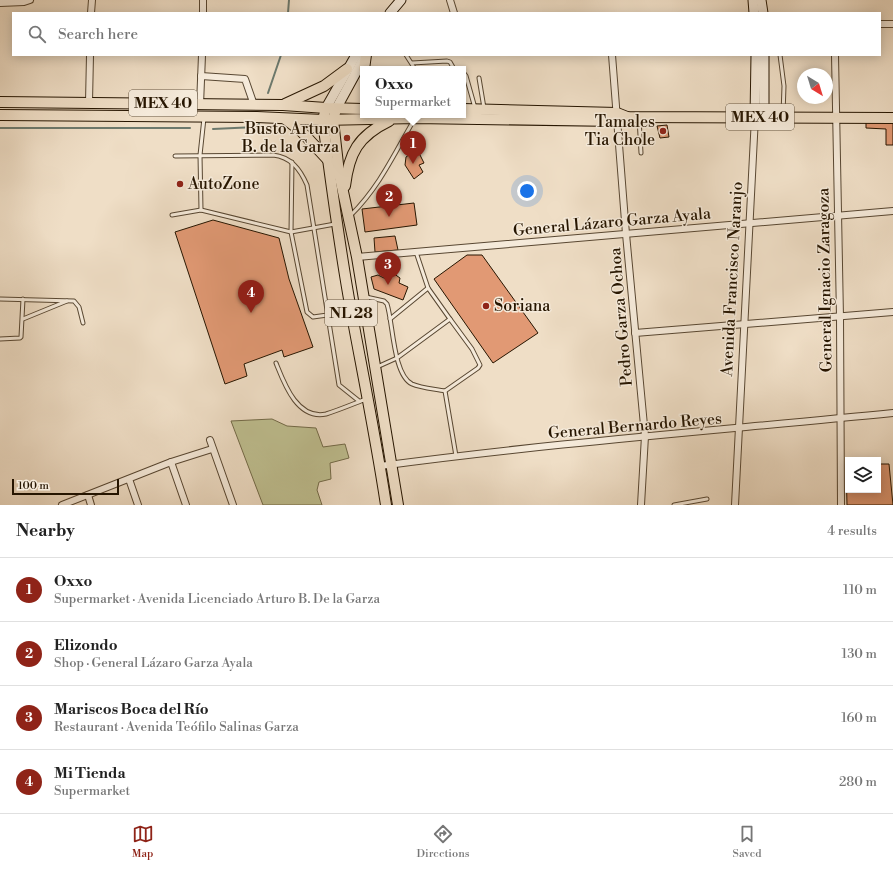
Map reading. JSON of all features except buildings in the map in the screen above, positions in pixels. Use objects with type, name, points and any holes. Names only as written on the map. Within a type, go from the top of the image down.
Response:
[{"type":"main road","points":[[391,12],[401,0]]},
{"type":"main road","points":[[753,0],[754,12]]},
{"type":"main road","points":[[761,0],[763,12]]},
{"type":"main road","points":[[330,109],[347,69],[355,56]]},
{"type":"main road","points":[[330,109],[365,56]]},
{"type":"main road","points":[[364,66],[366,56]]},
{"type":"main road","name":"Avenida Francisco Naranjo","points":[[756,56],[759,117]]},
{"type":"main road","name":"Avenida Francisco Naranjo","points":[[759,117],[764,56]]},
{"type":"main road","points":[[283,105],[324,86],[347,69]]},
{"type":"main road","name":"MEX 40","points":[[0,102],[283,105],[330,109],[360,109]]},
{"type":"main road","points":[[72,115],[89,102],[111,115]]},
{"type":"main road","points":[[187,104],[204,117],[228,105]]},
{"type":"main road","name":"NL 28","points":[[330,109],[328,120],[328,160],[364,400],[380,466],[386,505]]},
{"type":"main road","name":"MEX 40","points":[[466,109],[617,117]]},
{"type":"main road","name":"MEX 40","points":[[0,115],[257,117],[328,120],[406,118]]},
{"type":"main road","name":"MEX 40","points":[[466,117],[893,118]]},
{"type":"main road","points":[[285,119],[302,131],[328,160]]},
{"type":"main road","points":[[343,198],[348,165],[355,150],[365,137],[376,128],[395,119]]},
{"type":"main road","name":"NL 28","points":[[328,120],[343,198],[357,257],[398,505]]},
{"type":"main road","points":[[347,289],[362,291]]},
{"type":"street","points":[[91,12],[92,0]]},
{"type":"street","points":[[203,0],[203,12]]},
{"type":"street","points":[[450,0],[454,12]]},
{"type":"street","points":[[0,3],[27,1]]},
{"type":"street","points":[[881,24],[893,24]]},
{"type":"street","points":[[89,102],[90,56]]},
{"type":"street","points":[[200,105],[202,56]]},
{"type":"street","name":"Pedro Garza Ochoa","points":[[612,56],[626,234],[645,436],[641,505]]},
{"type":"street","name":"General Ignacio Zaragoza","points":[[835,56],[840,317],[841,505]]},
{"type":"street","points":[[201,76],[245,79],[254,105]]},
{"type":"street","name":"Avenida Francisco Naranjo","points":[[735,505],[750,223],[759,117]]},
{"type":"street","name":"General Lázaro Garza Ayala","points":[[357,257],[750,223],[838,217],[893,211]]},
{"type":"street","points":[[635,333],[893,312]]},
{"type":"street","name":"General Bernardo Reyes","points":[[380,466],[645,436],[740,429],[893,413]]},
{"type":"street","points":[[210,440],[233,505]]},
{"type":"street","points":[[62,505],[171,462],[212,448]]},
{"type":"street","points":[[171,462],[186,505]]},
{"type":"street","points":[[129,479],[138,505]]},
{"type":"street","points":[[88,495],[91,505]]},
{"type":"lane","points":[[407,56],[414,66]]},
{"type":"lane","points":[[780,56],[784,86],[783,117]]},
{"type":"lane","points":[[412,63],[447,61],[450,62],[452,66]]},
{"type":"lane","points":[[466,76],[480,110]]},
{"type":"lane","points":[[479,78],[480,110]]},
{"type":"lane","points":[[201,210],[200,155],[204,117]]},
{"type":"lane","points":[[638,117],[641,153]]},
{"type":"lane","points":[[348,218],[369,197],[378,184],[415,118]]},
{"type":"lane","points":[[175,156],[273,155],[282,156],[292,162],[307,185],[338,386],[364,400]]},
{"type":"lane","points":[[292,162],[291,232],[307,312],[312,317],[351,311]]},
{"type":"lane","points":[[172,216],[201,210],[291,232],[337,223]]},
{"type":"lane","points":[[362,291],[384,301],[388,307],[397,358],[404,375],[410,383],[445,390],[478,368],[480,365],[472,349],[428,288],[416,252]]},
{"type":"lane","points":[[390,319],[428,288]]},
{"type":"lane","points":[[0,299],[74,301],[77,304],[83,323]]},
{"type":"lane","points":[[0,339],[20,338],[22,334],[23,299]]},
{"type":"lane","points":[[23,319],[69,301]]},
{"type":"lane","points":[[375,368],[397,358],[450,319]]},
{"type":"lane","points":[[276,363],[287,389],[298,404],[306,411],[317,414],[325,414],[364,400]]},
{"type":"lane","points":[[445,390],[456,457]]},
{"type":"lane","points":[[674,505],[707,499]]},
{"type":"green space","points":[[272,419],[287,426],[316,428],[323,447],[345,444],[349,458],[330,463],[331,479],[319,482],[317,490],[322,505],[263,505],[231,421]]},
{"type":"waterway","points":[[288,12],[289,0]]},
{"type":"waterway","points":[[268,93],[281,56]]},
{"type":"waterway","points":[[213,129],[256,127],[259,124]]},
{"type":"waterway","points":[[0,128],[190,128]]},
{"type":"place","name":"Tamales Tia Chole","points":[[663,131]]},
{"type":"place","name":"Busto Arturo B. de la Garza","points":[[347,138]]},
{"type":"place","name":"Oxxo","points":[[413,164]]},
{"type":"place","name":"AutoZone","points":[[180,184]]},
{"type":"place","name":"Elizondo","points":[[389,217]]},
{"type":"place","name":"Mariscos Boca del Río","points":[[388,285]]},
{"type":"place","name":"Soriana","points":[[486,306]]},
{"type":"place","name":"Mi Tienda","points":[[251,313]]}]
